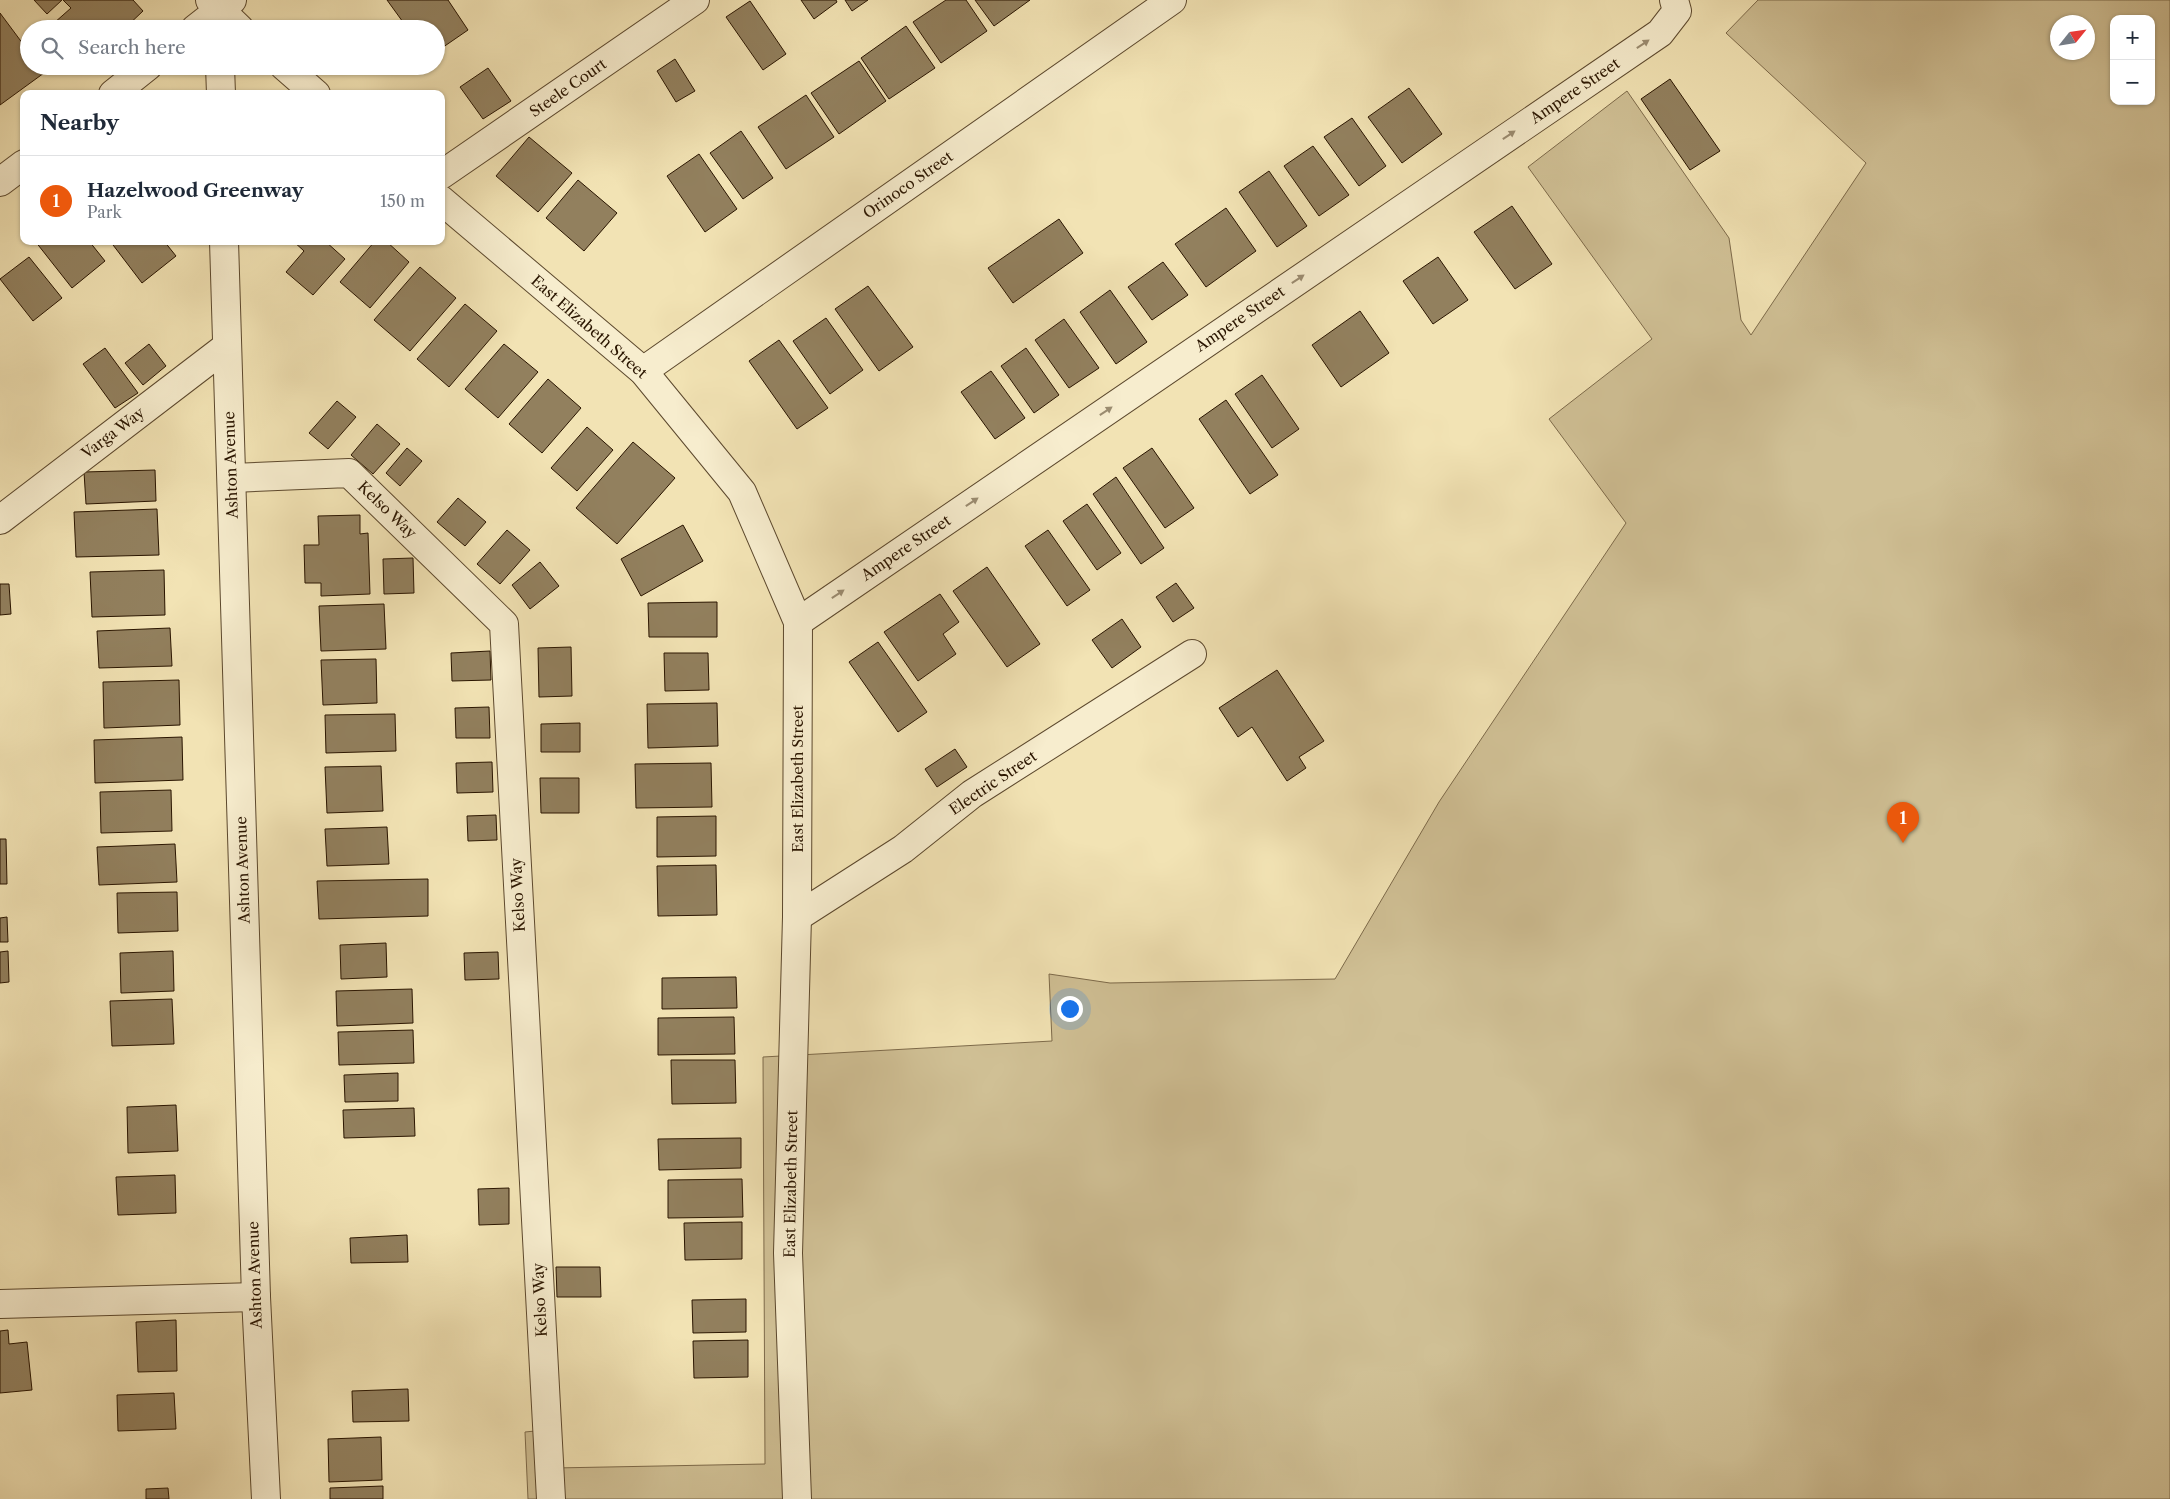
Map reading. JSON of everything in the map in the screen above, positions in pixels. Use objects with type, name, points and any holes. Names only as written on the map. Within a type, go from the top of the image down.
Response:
[{"type":"street","name":"Steele Court","points":[[445,173],[695,0]]},
{"type":"street","name":"Orinoco Street","points":[[643,371],[1172,0]]},
{"type":"street","name":"Ampere Street","points":[[798,622],[1660,33],[1676,5]]},
{"type":"street","points":[[207,20],[220,10],[231,20]]},
{"type":"street","points":[[117,90],[136,75]]},
{"type":"street","points":[[220,75],[221,90]]},
{"type":"street","points":[[294,75],[311,90]]},
{"type":"street","points":[[0,182],[20,167]]},
{"type":"street","name":"East Elizabeth Street","points":[[445,203],[643,371],[742,492],[798,622],[798,917],[788,1253],[797,1499]]},
{"type":"street","name":"Ashton Avenue","points":[[224,245],[256,1297],[266,1499]]},
{"type":"street","name":"Varga Way","points":[[0,520],[226,347]]},
{"type":"street","name":"Kelso Way","points":[[232,478],[349,473],[504,624],[550,1499]]},
{"type":"street","name":"Electric Street","points":[[798,917],[903,850],[972,794],[1192,654]]},
{"type":"street","points":[[0,1304],[256,1297]]},
{"type":"shaded area","points":[[1758,0],[2170,0],[2170,1499],[528,1499],[525,1432],[555,1429],[554,1468],[765,1464],[763,1057],[1052,1041],[1049,974],[1110,983],[1335,979],[1439,802],[1626,523],[1549,419],[1652,339],[1528,167],[1627,91],[1729,238],[1741,320],[1751,335],[1866,163],[1726,33]]},
{"type":"building","points":[[34,0],[62,0],[47,14]]},
{"type":"building","points":[[63,0],[133,0],[143,11],[134,20],[57,20],[71,8]]},
{"type":"building","points":[[387,0],[448,0],[468,30],[445,46],[445,20],[401,20]]},
{"type":"building","points":[[801,0],[836,0],[837,2],[814,19]]},
{"type":"building","points":[[845,0],[868,0],[852,11]]},
{"type":"building","points":[[946,0],[966,0],[987,31],[941,63],[913,22]]},
{"type":"building","points":[[975,0],[1030,0],[994,26]]},
{"type":"building","points":[[750,1],[786,54],[763,70],[726,17]]},
{"type":"building","points":[[0,13],[20,40],[20,75],[41,75],[0,105]]},
{"type":"building","points":[[906,26],[935,68],[889,99],[861,58]]},
{"type":"building","points":[[675,59],[695,91],[676,102],[657,71]]},
{"type":"building","points":[[859,61],[886,101],[839,134],[811,93]]},
{"type":"building","points":[[488,68],[511,101],[483,119],[460,87]]},
{"type":"building","points":[[1670,79],[1720,151],[1690,170],[1641,99]]},
{"type":"building","points":[[1409,88],[1442,134],[1402,163],[1368,117]]},
{"type":"building","points":[[806,95],[834,137],[786,169],[758,127]]},
{"type":"building","points":[[1352,118],[1386,166],[1359,186],[1324,137]]},
{"type":"building","points":[[741,131],[773,178],[743,199],[710,153]]},
{"type":"building","points":[[529,137],[572,173],[538,212],[496,176]]},
{"type":"building","points":[[1313,146],[1349,195],[1319,216],[1284,166]]},
{"type":"building","points":[[699,154],[737,209],[705,232],[667,176]]},
{"type":"building","points":[[1269,171],[1307,226],[1277,247],[1239,192]]},
{"type":"building","points":[[578,180],[617,213],[584,251],[546,218]]},
{"type":"building","points":[[1512,206],[1552,264],[1515,289],[1474,232]]},
{"type":"building","points":[[1226,208],[1256,251],[1206,287],[1175,244]]},
{"type":"building","points":[[1059,219],[1083,253],[1013,303],[988,268]]},
{"type":"building","points":[[38,245],[92,245],[105,261],[72,288]]},
{"type":"building","points":[[113,245],[167,245],[176,256],[142,283]]},
{"type":"building","points":[[297,245],[329,245],[345,259],[313,295],[286,272],[304,251]]},
{"type":"building","points":[[372,245],[390,245],[409,262],[370,308],[340,282]]},
{"type":"building","points":[[29,257],[62,298],[33,321],[0,279]]},
{"type":"building","points":[[1438,257],[1468,300],[1433,324],[1403,281]]},
{"type":"building","points":[[1163,262],[1188,295],[1152,320],[1128,287]]},
{"type":"building","points":[[420,267],[456,298],[410,351],[374,320]]},
{"type":"building","points":[[868,286],[913,347],[879,371],[835,309]]},
{"type":"building","points":[[1110,290],[1147,342],[1116,364],[1080,312]]},
{"type":"building","points":[[465,304],[497,331],[449,387],[417,359]]},
{"type":"building","points":[[1360,311],[1389,353],[1341,387],[1312,345]]},
{"type":"building","points":[[826,318],[863,370],[830,394],[793,341]]},
{"type":"building","points":[[1064,319],[1099,368],[1069,388],[1035,340]]},
{"type":"building","points":[[779,340],[828,408],[797,429],[749,361]]},
{"type":"building","points":[[149,344],[166,366],[143,385],[125,363]]},
{"type":"building","points":[[504,344],[538,372],[498,418],[465,389]]},
{"type":"building","points":[[105,348],[138,393],[115,408],[83,364]]},
{"type":"building","points":[[1026,348],[1059,395],[1034,413],[1001,366]]},
{"type":"building","points":[[991,371],[1025,418],[995,439],[961,392]]},
{"type":"building","points":[[1262,375],[1299,429],[1272,448],[1235,394]]},
{"type":"building","points":[[548,379],[581,408],[542,453],[509,424]]},
{"type":"building","points":[[1226,400],[1278,475],[1250,494],[1199,419]]},
{"type":"building","points":[[337,401],[356,417],[328,449],[309,433]]},
{"type":"building","points":[[377,424],[400,444],[373,474],[351,455]]},
{"type":"building","points":[[587,427],[613,450],[577,491],[551,468]]},
{"type":"building","points":[[633,442],[675,478],[617,544],[576,508]]},
{"type":"building","points":[[407,448],[422,461],[400,486],[386,473]]},
{"type":"building","points":[[1152,448],[1194,508],[1165,528],[1123,468]]},
{"type":"building","points":[[155,470],[156,501],[86,504],[84,472]]},
{"type":"building","points":[[1116,477],[1164,548],[1141,564],[1093,494]]},
{"type":"building","points":[[458,498],[486,522],[465,546],[437,522]]},
{"type":"building","points":[[1087,504],[1121,553],[1097,570],[1063,521]]},
{"type":"building","points":[[157,509],[159,555],[76,557],[74,512]]},
{"type":"building","points":[[360,515],[360,534],[368,533],[370,594],[321,596],[321,583],[305,583],[304,545],[319,545],[318,516]]},
{"type":"building","points":[[683,525],[703,561],[641,596],[621,559]]},
{"type":"building","points":[[507,530],[530,550],[500,584],[477,564]]},
{"type":"building","points":[[1048,530],[1090,590],[1067,606],[1025,546]]},
{"type":"building","points":[[413,558],[414,593],[384,594],[383,559]]},
{"type":"building","points":[[540,562],[559,586],[530,609],[512,585]]},
{"type":"building","points":[[987,567],[1040,644],[1007,667],[953,591]]},
{"type":"building","points":[[164,570],[165,615],[92,617],[90,572]]},
{"type":"building","points":[[1176,583],[1194,608],[1173,622],[1156,597]]},
{"type":"building","points":[[0,584],[9,584],[11,614],[0,615]]},
{"type":"building","points":[[940,594],[959,622],[943,634],[956,654],[918,681],[884,632]]},
{"type":"building","points":[[717,602],[717,637],[649,637],[648,603]]},
{"type":"building","points":[[384,604],[386,649],[321,651],[319,606]]},
{"type":"building","points":[[1122,619],[1141,647],[1112,668],[1092,640]]},
{"type":"building","points":[[170,628],[172,666],[99,668],[97,631]]},
{"type":"building","points":[[878,642],[927,712],[898,732],[849,662]]},
{"type":"building","points":[[571,647],[572,696],[539,697],[538,648]]},
{"type":"building","points":[[490,651],[491,680],[452,681],[451,653]]},
{"type":"building","points":[[664,653],[708,653],[709,690],[665,691]]},
{"type":"building","points":[[376,659],[377,703],[323,705],[321,660]]},
{"type":"building","points":[[1277,670],[1324,741],[1299,757],[1306,768],[1287,781],[1252,727],[1238,737],[1219,708]]},
{"type":"building","points":[[179,680],[180,725],[104,728],[103,682]]},
{"type":"building","points":[[717,703],[718,746],[648,748],[647,704]]},
{"type":"building","points":[[489,707],[490,738],[456,738],[455,708]]},
{"type":"building","points":[[395,714],[396,751],[326,753],[325,715]]},
{"type":"building","points":[[580,723],[580,752],[541,752],[541,724]]},
{"type":"building","points":[[182,737],[183,780],[95,783],[94,740]]},
{"type":"building","points":[[955,749],[967,767],[937,787],[925,769]]},
{"type":"building","points":[[492,762],[493,792],[457,793],[456,763]]},
{"type":"building","points":[[711,763],[712,807],[636,808],[635,764]]},
{"type":"building","points":[[381,766],[383,811],[327,813],[325,767]]},
{"type":"building","points":[[540,778],[579,778],[579,813],[541,813]]},
{"type":"building","points":[[171,790],[172,831],[101,833],[100,792]]},
{"type":"building","points":[[496,815],[497,840],[468,841],[467,816]]},
{"type":"building","points":[[716,816],[716,856],[657,857],[657,817]]},
{"type":"building","points":[[387,827],[389,864],[327,866],[325,829]]},
{"type":"building","points":[[0,839],[6,839],[7,884],[0,884]]},
{"type":"building","points":[[175,844],[177,882],[99,885],[97,847]]},
{"type":"building","points":[[716,865],[717,915],[658,916],[657,866]]},
{"type":"building","points":[[428,879],[428,916],[319,919],[317,881]]},
{"type":"building","points":[[177,892],[178,931],[118,933],[117,893]]},
{"type":"building","points":[[7,917],[8,942],[0,942],[0,918]]},
{"type":"building","points":[[386,943],[387,977],[341,979],[340,945]]},
{"type":"building","points":[[8,951],[9,982],[0,983],[0,952]]},
{"type":"building","points":[[173,951],[174,991],[121,993],[120,953]]},
{"type":"building","points":[[498,952],[499,979],[465,980],[464,953]]},
{"type":"building","points":[[736,977],[737,1008],[662,1009],[662,978]]},
{"type":"building","points":[[412,989],[413,1023],[337,1026],[336,991]]},
{"type":"building","points":[[172,999],[174,1044],[112,1046],[110,1001]]},
{"type":"building","points":[[734,1017],[735,1054],[658,1055],[658,1018]]},
{"type":"building","points":[[413,1030],[414,1063],[339,1065],[338,1032]]},
{"type":"building","points":[[671,1060],[735,1060],[736,1103],[672,1104]]},
{"type":"building","points":[[398,1073],[398,1101],[345,1102],[344,1075]]},
{"type":"building","points":[[176,1105],[178,1151],[128,1153],[127,1107]]},
{"type":"building","points":[[414,1108],[415,1136],[344,1138],[343,1110]]},
{"type":"building","points":[[741,1138],[741,1168],[659,1170],[658,1139]]},
{"type":"building","points":[[175,1175],[176,1213],[118,1215],[116,1177]]},
{"type":"building","points":[[742,1179],[743,1217],[668,1218],[668,1180]]},
{"type":"building","points":[[509,1188],[509,1224],[479,1225],[478,1189]]},
{"type":"building","points":[[742,1222],[742,1259],[685,1260],[684,1223]]},
{"type":"building","points":[[407,1235],[408,1262],[351,1263],[350,1238]]},
{"type":"building","points":[[556,1267],[600,1267],[601,1297],[557,1297]]},
{"type":"building","points":[[746,1299],[746,1332],[693,1333],[692,1300]]},
{"type":"building","points":[[176,1320],[177,1371],[138,1372],[136,1322]]},
{"type":"building","points":[[8,1330],[9,1344],[27,1342],[32,1390],[0,1393],[0,1331]]},
{"type":"building","points":[[748,1340],[748,1377],[694,1378],[693,1341]]},
{"type":"building","points":[[408,1389],[409,1421],[353,1422],[352,1391]]},
{"type":"building","points":[[174,1393],[176,1429],[118,1431],[117,1395]]},
{"type":"building","points":[[381,1437],[382,1480],[329,1482],[328,1439]]},
{"type":"building","points":[[383,1486],[383,1499],[330,1499],[330,1488]]},
{"type":"building","points":[[168,1488],[169,1499],[146,1499],[146,1489]]},
{"type":"place","name":"Hazelwood Greenway","points":[[1903,843]]}]
